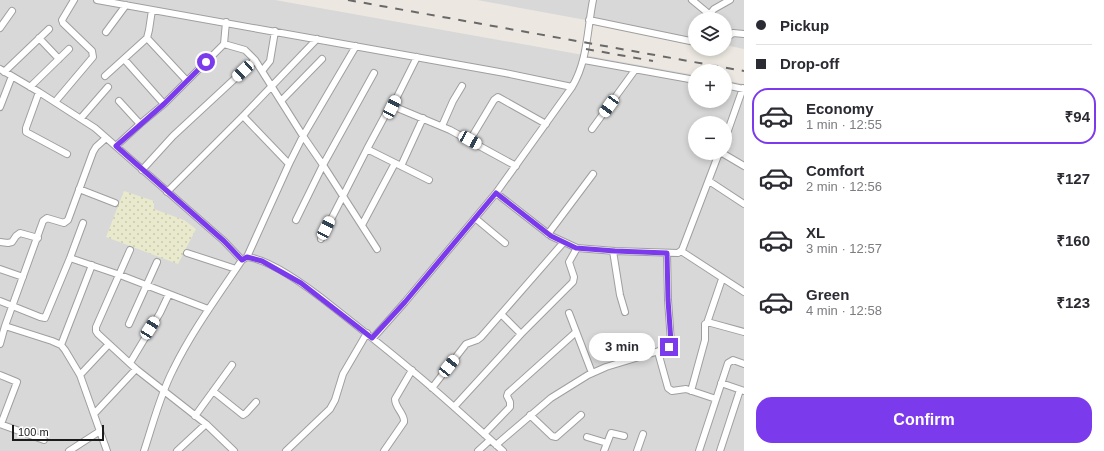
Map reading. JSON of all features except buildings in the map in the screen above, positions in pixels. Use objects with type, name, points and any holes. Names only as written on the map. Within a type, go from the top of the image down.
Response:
[{"type":"street","points":[[56,102],[93,57],[92,51],[63,23],[62,20],[74,0]]},
{"type":"street","points":[[98,0],[506,73],[572,87]]},
{"type":"street","points":[[372,338],[405,302],[496,193],[572,87],[579,76],[584,60],[593,0]]},
{"type":"street","points":[[692,0],[703,12]]},
{"type":"street","points":[[712,12],[719,5],[730,0]]},
{"type":"street","points":[[106,32],[126,5]]},
{"type":"street","points":[[105,76],[147,38],[150,30],[152,10]]},
{"type":"street","points":[[0,28],[12,11]]},
{"type":"street","points":[[589,20],[688,39]]},
{"type":"street","points":[[116,146],[164,104],[224,44],[226,22]]},
{"type":"street","points":[[49,29],[2,70],[81,118],[116,146],[245,259],[262,261],[301,283],[368,333],[372,338],[412,370],[502,451]]},
{"type":"street","points":[[262,71],[270,62],[276,31]]},
{"type":"street","points":[[732,35],[736,33],[744,34]]},
{"type":"street","points":[[40,38],[59,59]]},
{"type":"street","points":[[147,38],[187,81]]},
{"type":"street","points":[[167,192],[272,87],[317,39]]},
{"type":"street","points":[[224,44],[245,50],[255,60],[377,249]]},
{"type":"street","points":[[144,451],[163,391],[173,368],[208,309],[236,269],[245,259],[303,136],[356,46]]},
{"type":"street","points":[[30,87],[69,49]]},
{"type":"street","points":[[321,239],[342,195],[388,110],[392,107],[417,58]]},
{"type":"street","points":[[281,101],[322,59]]},
{"type":"street","points":[[124,60],[164,104]]},
{"type":"street","points":[[142,170],[173,136],[255,60]]},
{"type":"street","points":[[584,60],[688,79]]},
{"type":"street","points":[[592,129],[635,70]]},
{"type":"street","points":[[296,220],[323,165],[374,74]]},
{"type":"street","points":[[0,107],[12,76]]},
{"type":"street","points":[[442,126],[453,101],[462,86]]},
{"type":"street","points":[[732,86],[744,88],[732,120]]},
{"type":"street","points":[[81,118],[108,87]]},
{"type":"street","points":[[39,92],[26,128],[26,132],[67,154]]},
{"type":"street","points":[[470,140],[494,100],[498,97],[546,124]]},
{"type":"street","points":[[119,102],[140,124]]},
{"type":"street","points":[[392,107],[442,126],[516,166]]},
{"type":"street","points":[[243,116],[289,164]]},
{"type":"street","points":[[362,225],[423,118]]},
{"type":"street","points":[[0,344],[5,326],[45,219],[50,218],[63,223],[66,222],[96,147],[106,138]]},
{"type":"street","points":[[367,149],[429,180]]},
{"type":"street","points":[[732,159],[744,166]]},
{"type":"street","points":[[681,252],[716,160]]},
{"type":"street","points":[[548,234],[593,174]]},
{"type":"street","points":[[709,181],[744,204]]},
{"type":"street","points":[[79,189],[115,203]]},
{"type":"street","points":[[496,193],[548,234],[563,243],[576,248],[613,251],[667,253],[681,252],[744,292]]},
{"type":"street","points":[[475,218],[505,244]]},
{"type":"street","points":[[0,301],[45,318],[84,223]]},
{"type":"street","points":[[0,242],[12,242],[20,233],[38,238]]},
{"type":"street","points":[[432,388],[466,344],[479,338],[502,315],[563,243]]},
{"type":"street","points":[[454,407],[521,334],[573,282],[574,277],[569,262],[576,248]]},
{"type":"street","points":[[130,250],[96,327],[96,331],[136,369],[206,424],[234,451]]},
{"type":"street","points":[[613,251],[624,312]]},
{"type":"street","points":[[187,253],[236,269]]},
{"type":"street","points":[[496,445],[551,398],[592,373],[606,367],[669,347],[671,342],[667,253]]},
{"type":"street","points":[[70,258],[120,275],[208,309]]},
{"type":"street","points":[[129,324],[157,262]]},
{"type":"street","points":[[61,345],[92,265]]},
{"type":"street","points":[[0,269],[23,277]]},
{"type":"street","points":[[691,391],[704,347],[706,336],[705,327],[722,279]]},
{"type":"street","points":[[130,363],[160,313],[169,294]]},
{"type":"street","points":[[569,313],[592,373]]},
{"type":"street","points":[[502,315],[521,334]]},
{"type":"street","points":[[707,323],[743,330]]},
{"type":"street","points":[[5,326],[61,345],[80,375],[107,451]]},
{"type":"street","points":[[484,434],[510,407],[510,402],[507,396],[508,393],[576,332]]},
{"type":"street","points":[[286,450],[330,409],[335,400],[343,374],[368,333]]},
{"type":"street","points":[[80,375],[109,344]]},
{"type":"street","points":[[659,351],[658,354],[669,390],[674,391],[683,389],[716,399]]},
{"type":"street","points":[[699,451],[729,362],[733,360],[744,364]]},
{"type":"street","points":[[195,416],[232,364]]},
{"type":"street","points":[[94,414],[136,369]]},
{"type":"street","points":[[384,451],[404,422],[405,418],[396,404],[395,399],[412,370]]},
{"type":"street","points":[[0,374],[17,382],[1,424],[44,440]]},
{"type":"street","points":[[720,451],[742,391],[721,383]]},
{"type":"street","points":[[213,391],[242,415],[246,413],[256,402]]},
{"type":"street","points":[[530,415],[552,436],[556,437],[581,415]]},
{"type":"street","points":[[177,451],[206,424]]},
{"type":"street","points":[[70,451],[100,431]]},
{"type":"street","points":[[604,451],[611,434],[624,436]]},
{"type":"street","points":[[636,451],[643,434]]},
{"type":"street","points":[[587,437],[606,443]]},
{"type":"street","points":[[478,451],[490,440]]},
{"type":"shaded area","points":[[0,0],[275,0],[688,74],[688,108],[732,108],[732,81],[744,84],[744,451],[0,451]]},
{"type":"shaded area","points":[[477,0],[744,0],[744,49],[732,46],[732,12],[688,12],[688,39]]},
{"type":"green space","points":[[124,191],[154,201],[154,209],[184,220],[196,229],[178,264],[106,237]]},
{"type":"railway","points":[[348,0],[744,71]]},
{"type":"railway","points":[[586,49],[653,61]]},
{"type":"route","points":[[206,62],[164,104],[116,146],[224,241],[242,260],[247,257],[262,261],[301,283],[368,333],[372,338],[405,302],[496,193],[551,236],[576,248],[667,253],[671,342],[669,347]]}]
